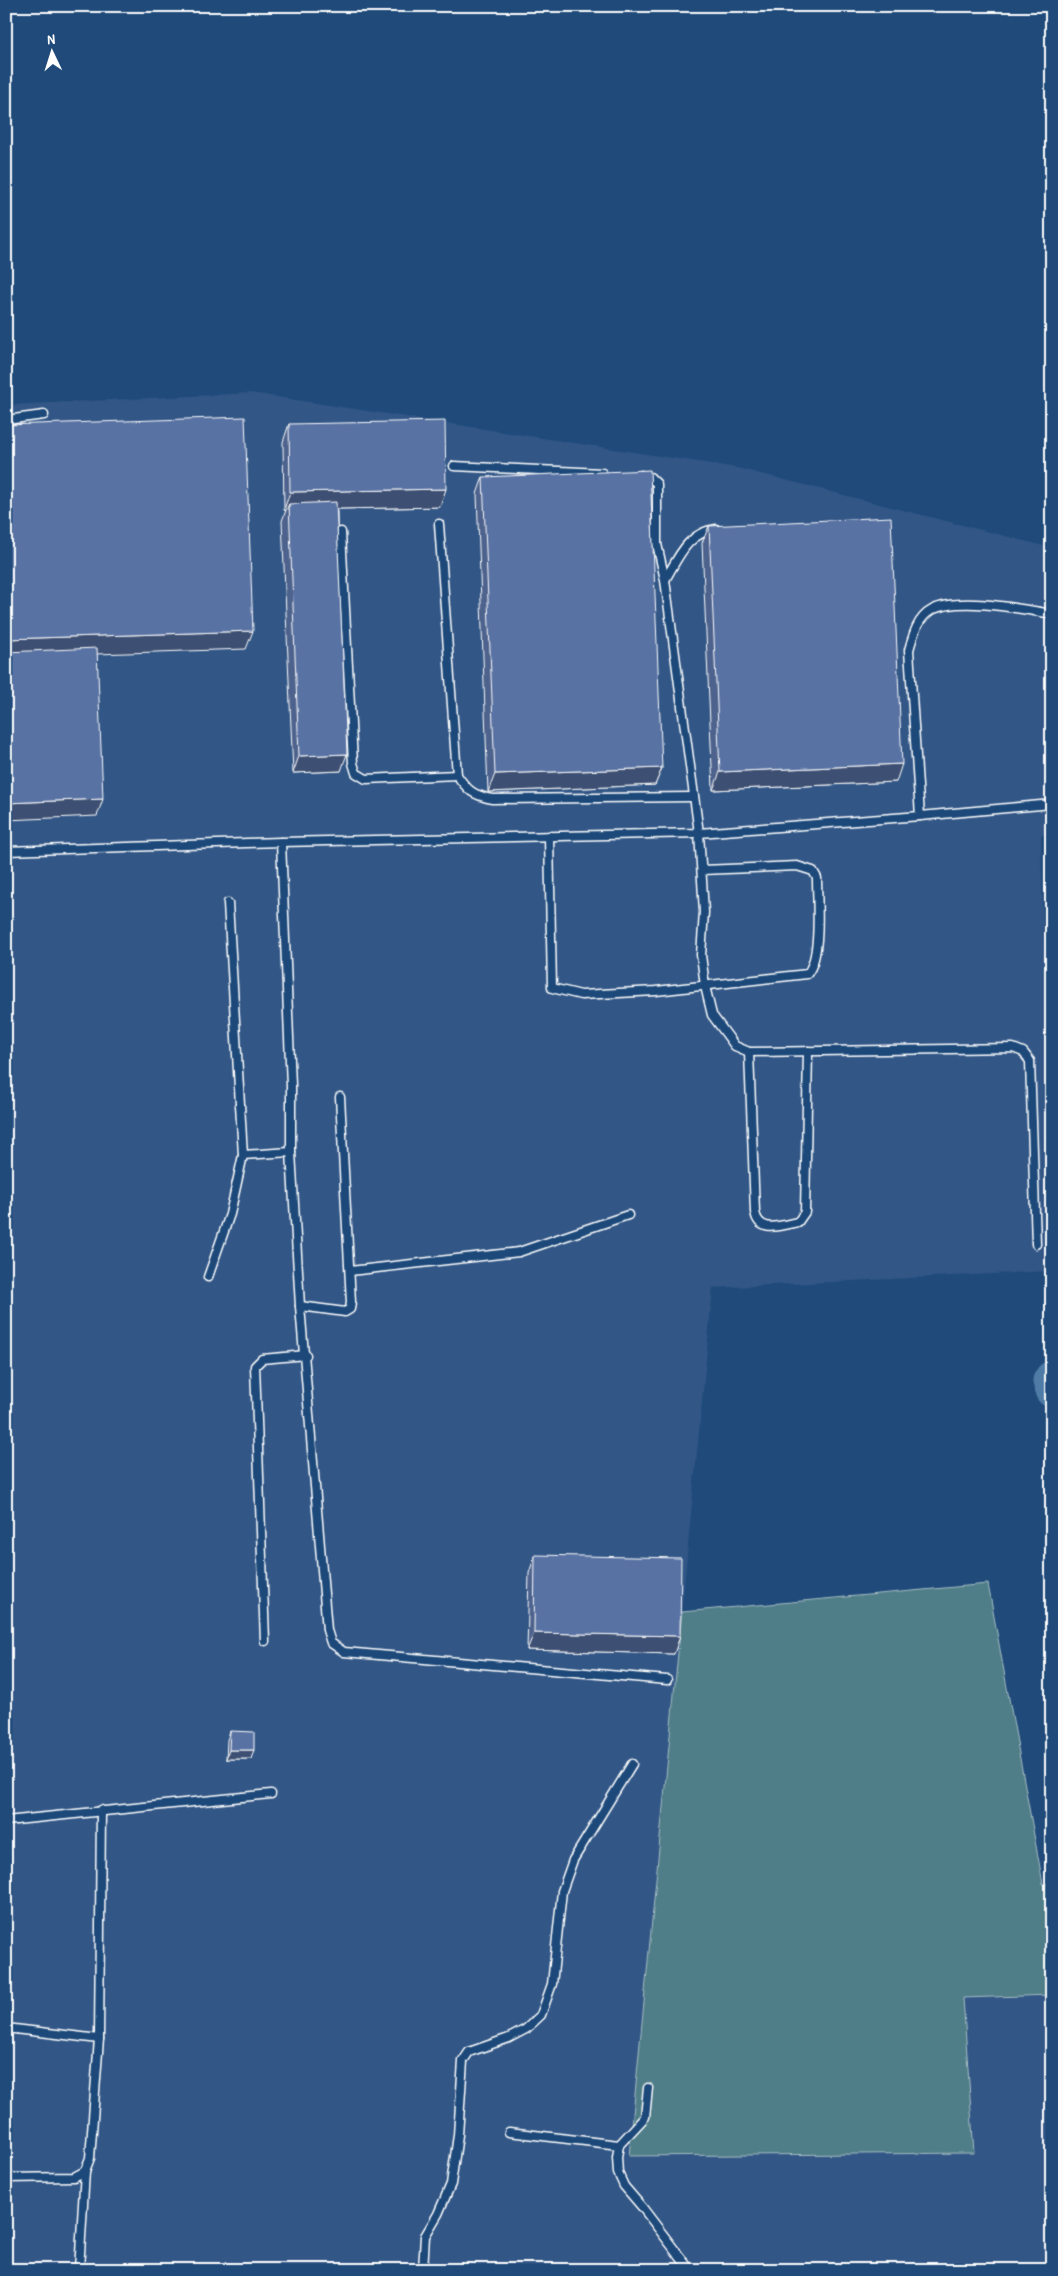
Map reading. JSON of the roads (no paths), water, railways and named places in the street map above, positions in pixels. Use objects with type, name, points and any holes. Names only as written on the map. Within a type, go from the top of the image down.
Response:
[{"type":"lane","points":[[6,420],[44,415]]},
{"type":"lane","points":[[454,466],[612,473]]},
{"type":"lane","points":[[630,474],[650,477],[657,484],[657,544],[665,580],[699,833],[704,912],[701,955],[705,986],[712,1015],[735,1046],[749,1052],[1013,1048],[1023,1052],[1030,1061],[1036,1244]]},
{"type":"lane","points":[[439,524],[457,775],[467,790],[478,796],[492,799],[693,797]]},
{"type":"lane","points":[[665,580],[683,550],[693,538],[704,530],[724,529]]},
{"type":"lane","points":[[341,532],[353,763],[356,773],[366,779],[457,775]]},
{"type":"lane","points":[[920,816],[909,650],[916,627],[931,610],[954,605],[999,605],[1052,614]]},
{"type":"lane","points":[[6,851],[281,842],[699,833],[1052,804]]},
{"type":"lane","points":[[549,836],[552,988],[581,995],[656,992],[807,974],[812,968],[816,950],[817,878],[813,871],[797,866],[702,870]]},
{"type":"lane","points":[[281,842],[291,1086],[290,1152],[300,1306],[306,1355],[327,1630],[331,1643],[344,1652],[667,1680]]},
{"type":"lane","points":[[208,1277],[230,1214],[243,1155],[228,903]]},
{"type":"lane","points":[[749,1052],[757,1222],[776,1227],[798,1222],[805,1212],[808,1051]]},
{"type":"lane","points":[[300,1306],[345,1312],[350,1309],[350,1271],[340,1097]]},
{"type":"lane","points":[[243,1155],[290,1152]]},
{"type":"lane","points":[[350,1271],[519,1252],[628,1215]]},
{"type":"lane","points":[[265,1641],[255,1366],[262,1359],[306,1355]]},
{"type":"lane","points":[[424,2270],[425,2236],[438,2214],[451,2184],[458,2135],[463,2061],[468,2052],[509,2038],[526,2029],[541,2015],[552,1984],[562,1891],[573,1860],[632,1764]]},
{"type":"lane","points":[[6,1821],[271,1794]]},
{"type":"lane","points":[[79,2270],[85,2171],[90,2158],[99,2039],[101,1810]]},
{"type":"lane","points":[[6,2028],[99,2039]]},
{"type":"lane","points":[[648,2088],[645,2118],[620,2145],[617,2157],[618,2173],[624,2186],[690,2270]]},
{"type":"lane","points":[[510,2132],[620,2145]]},
{"type":"lane","points":[[6,2178],[74,2177],[85,2171]]},
{"type":"waterway","points":[[1052,1378],[1050,1381],[1052,1390]]}]
